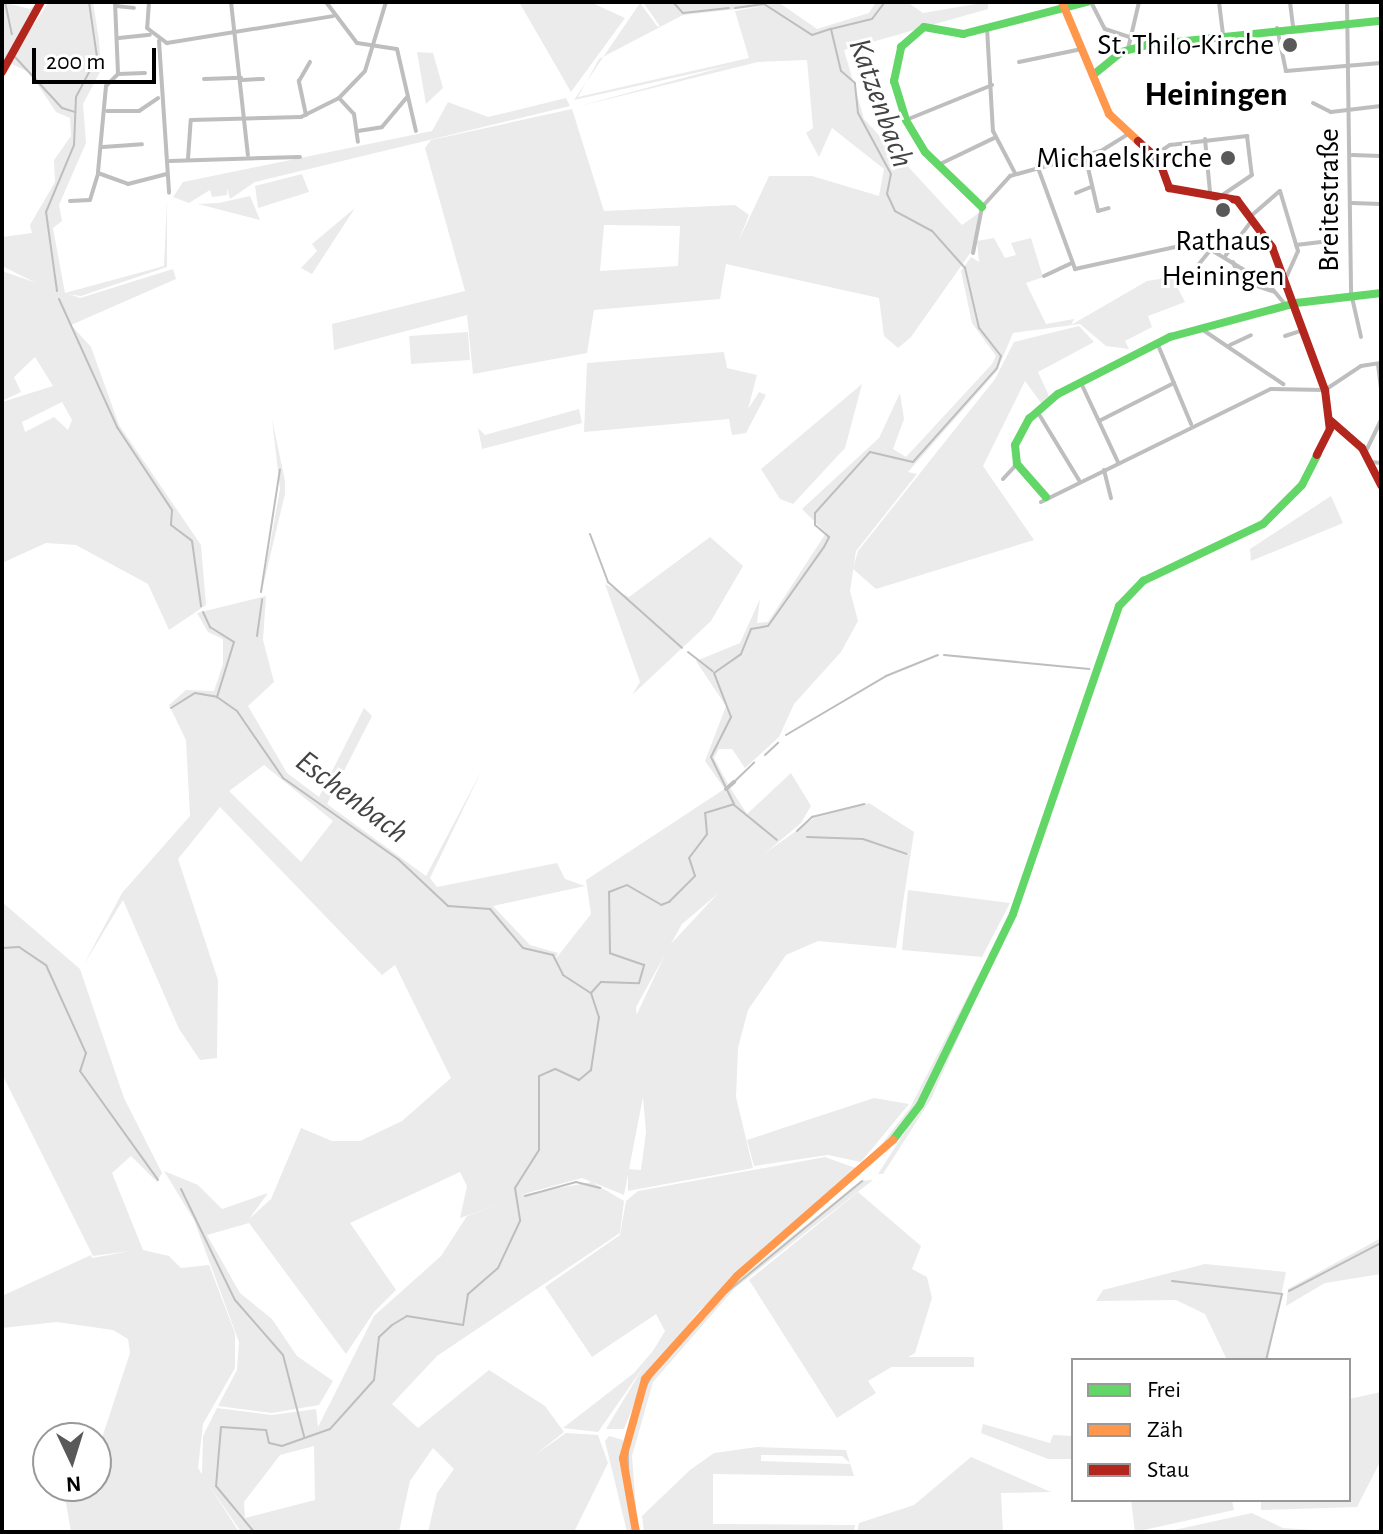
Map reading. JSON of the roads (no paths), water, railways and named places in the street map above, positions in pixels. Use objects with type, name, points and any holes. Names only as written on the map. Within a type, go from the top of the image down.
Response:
[{"type":"main road","points":[[2,72],[41,2]]},
{"type":"main road","points":[[982,207],[938,165],[906,120],[894,76],[906,38],[924,27],[955,35],[1089,2]]},
{"type":"main road","points":[[636,1532],[623,1458],[641,1387],[689,1324],[867,1170],[920,1105],[1013,914],[1119,606],[1151,576],[1248,536],[1305,480],[1331,421],[1325,390],[1287,276],[1252,217],[1224,194],[1169,188],[1155,155],[1127,135],[1109,114],[1064,6]]},
{"type":"main road","points":[[1093,75],[1128,49],[1293,26],[1381,21]]},
{"type":"main road","points":[[1044,499],[1017,464],[1018,437],[1037,411],[1080,381],[1157,343],[1200,328],[1296,303],[1351,293],[1381,293]]},
{"type":"main road","points":[[1331,421],[1365,453],[1381,485]]},
{"type":"street","points":[[149,2],[151,34],[159,41],[238,34],[333,16]]},
{"type":"street","points":[[231,2],[238,34],[248,155]]},
{"type":"street","points":[[326,2],[352,40],[397,49],[416,131]]},
{"type":"street","points":[[188,159],[191,120],[306,115],[339,98],[376,47],[386,2]]},
{"type":"street","points":[[936,2],[969,2]]},
{"type":"street","points":[[1089,2],[1105,29],[1130,37]]},
{"type":"street","points":[[1128,49],[1139,2]]},
{"type":"street","points":[[1219,2],[1223,34]]},
{"type":"street","points":[[1290,2],[1293,26]]},
{"type":"street","name":"Breitestraße","points":[[1347,2],[1352,155],[1351,293],[1361,337]]},
{"type":"street","points":[[118,74],[119,38],[115,4],[134,8]]},
{"type":"street","points":[[987,26],[995,137],[1015,173]]},
{"type":"street","points":[[1277,28],[1286,71],[1381,63]]},
{"type":"street","points":[[119,38],[151,34]]},
{"type":"street","points":[[159,41],[158,98],[170,161],[167,174],[169,193]]},
{"type":"street","points":[[1019,62],[1084,48]]},
{"type":"street","points":[[306,115],[299,81],[310,62]]},
{"type":"street","points":[[70,201],[90,200],[103,147],[106,86],[118,74],[145,73]]},
{"type":"street","points":[[204,79],[263,79]]},
{"type":"street","points":[[906,120],[992,85]]},
{"type":"street","points":[[358,131],[382,127],[407,97]]},
{"type":"street","points":[[107,111],[139,111],[158,98]]},
{"type":"street","points":[[339,98],[358,131],[358,142]]},
{"type":"street","name":"Breitestraße","points":[[1313,103],[1331,112],[1351,108]]},
{"type":"street","points":[[1351,108],[1381,106]]},
{"type":"street","points":[[1155,155],[1239,132],[1251,140],[1252,175],[1224,194]]},
{"type":"street","points":[[973,253],[982,207],[1015,173],[1085,155],[1127,135]]},
{"type":"street","points":[[938,165],[995,137]]},
{"type":"street","points":[[1205,139],[1210,192]]},
{"type":"street","points":[[103,147],[142,144]]},
{"type":"street","points":[[170,161],[248,155],[264,163],[300,157]]},
{"type":"street","points":[[1085,155],[1098,211]]},
{"type":"street","points":[[1352,155],[1381,156]]},
{"type":"street","points":[[1037,165],[1072,263],[1079,271],[1198,242],[1226,255],[1275,292],[1286,305]]},
{"type":"street","points":[[98,173],[128,184],[167,174]]},
{"type":"street","points":[[1076,193],[1091,187]]},
{"type":"street","points":[[1226,255],[1252,217],[1280,191],[1298,259],[1287,276]]},
{"type":"street","points":[[1352,203],[1381,204]]},
{"type":"street","points":[[1088,214],[1109,208]]},
{"type":"street","points":[[1296,245],[1338,240]]},
{"type":"street","points":[[1199,264],[1212,248]]},
{"type":"street","points":[[1233,262],[1240,280],[1275,292]]},
{"type":"street","points":[[1044,276],[1072,263]]},
{"type":"street","points":[[1200,328],[1230,345],[1283,384],[1325,390],[1361,366],[1380,364],[1381,388]]},
{"type":"street","points":[[1285,336],[1305,329]]},
{"type":"street","points":[[1230,345],[1251,335]]},
{"type":"street","points":[[1157,343],[1191,424]]},
{"type":"street","points":[[1080,381],[1118,463]]},
{"type":"street","points":[[1099,421],[1174,383]]},
{"type":"street","points":[[1044,499],[1191,424],[1283,384]]},
{"type":"street","points":[[1037,411],[1079,480]]},
{"type":"street","points":[[1365,453],[1381,420]]},
{"type":"street","points":[[1371,462],[1381,463]]},
{"type":"street","points":[[1003,479],[1017,464]]},
{"type":"street","points":[[1104,470],[1111,498]]},
{"type":"waterway","points":[[5,2],[12,34]]},
{"type":"waterway","name":"Eschenbach","points":[[57,291],[46,212],[74,145],[76,97],[97,57],[89,2]]},
{"type":"waterway","points":[[673,2],[683,13],[729,8]]},
{"type":"waterway","name":"Katzenbach","points":[[591,993],[601,982],[639,983],[644,965],[610,953],[609,892],[627,885],[661,905],[669,902],[695,876],[689,858],[707,834],[705,813],[734,804],[711,757],[731,717],[714,673],[741,654],[751,629],[768,626],[824,547],[829,537],[815,525],[815,513],[870,452],[913,462],[997,368],[1001,356],[979,328],[965,268],[932,231],[895,211],[887,194],[891,174],[858,113],[855,83],[841,71],[831,29],[872,19],[885,2]]},
{"type":"waterway","points":[[735,8],[764,4],[812,35],[831,29]]},
{"type":"waterway","points":[[15,57],[62,108],[75,112]]},
{"type":"waterway","name":"Eschenbach","points":[[59,299],[117,427],[172,510],[171,525],[192,541],[201,606]]},
{"type":"waterway","points":[[261,592],[280,469]]},
{"type":"waterway","points":[[590,534],[608,582],[682,648]]},
{"type":"waterway","points":[[257,636],[262,599]]},
{"type":"waterway","points":[[203,612],[210,627],[234,642],[217,697],[237,711],[283,778],[398,859],[448,906],[490,909],[523,948],[553,955],[563,975],[591,993],[599,1017],[591,1070],[579,1080],[555,1069],[539,1076],[539,1150],[515,1188],[520,1221],[498,1268],[468,1294],[463,1325],[407,1316],[392,1325],[379,1337],[374,1380],[330,1429],[282,1446],[269,1443],[266,1430],[221,1427],[216,1486],[254,1532]]},
{"type":"waterway","points":[[688,652],[712,671]]},
{"type":"waterway","points":[[786,735],[886,676],[938,655]]},
{"type":"waterway","points":[[944,655],[1089,669]]},
{"type":"waterway","points":[[171,708],[195,693],[217,697]]},
{"type":"waterway","points":[[765,755],[778,743]]},
{"type":"waterway","points":[[734,782],[754,763]]},
{"type":"waterway","points":[[726,789],[734,782]]},
{"type":"waterway","points":[[797,831],[812,817],[864,804]]},
{"type":"waterway","points":[[734,805],[777,840]]},
{"type":"waterway","points":[[807,837],[863,839],[907,854]]},
{"type":"waterway","points":[[2,948],[19,947],[46,965],[86,1053],[80,1071],[158,1180]]},
{"type":"waterway","points":[[727,1292],[862,1181]]},
{"type":"waterway","points":[[525,1196],[576,1182],[600,1188]]},
{"type":"waterway","points":[[181,1189],[235,1300],[283,1355],[304,1436]]},
{"type":"waterway","points":[[1289,1291],[1381,1243]]},
{"type":"waterway","points":[[1172,1281],[1282,1294],[1266,1358]]},
{"type":"waterway","points":[[646,1386],[653,1374]]},
{"type":"waterway","points":[[628,1453],[628,1471]]},
{"type":"place","name":"St. Thilo-Kirche","points":[[1290,45]]},
{"type":"place","name":"Michaelskirche","points":[[1228,158]]},
{"type":"place","name":"Rathaus Heiningen","points":[[1223,210]]},
{"type":"district","name":"Heiningen","points":[[1216,96]]}]
